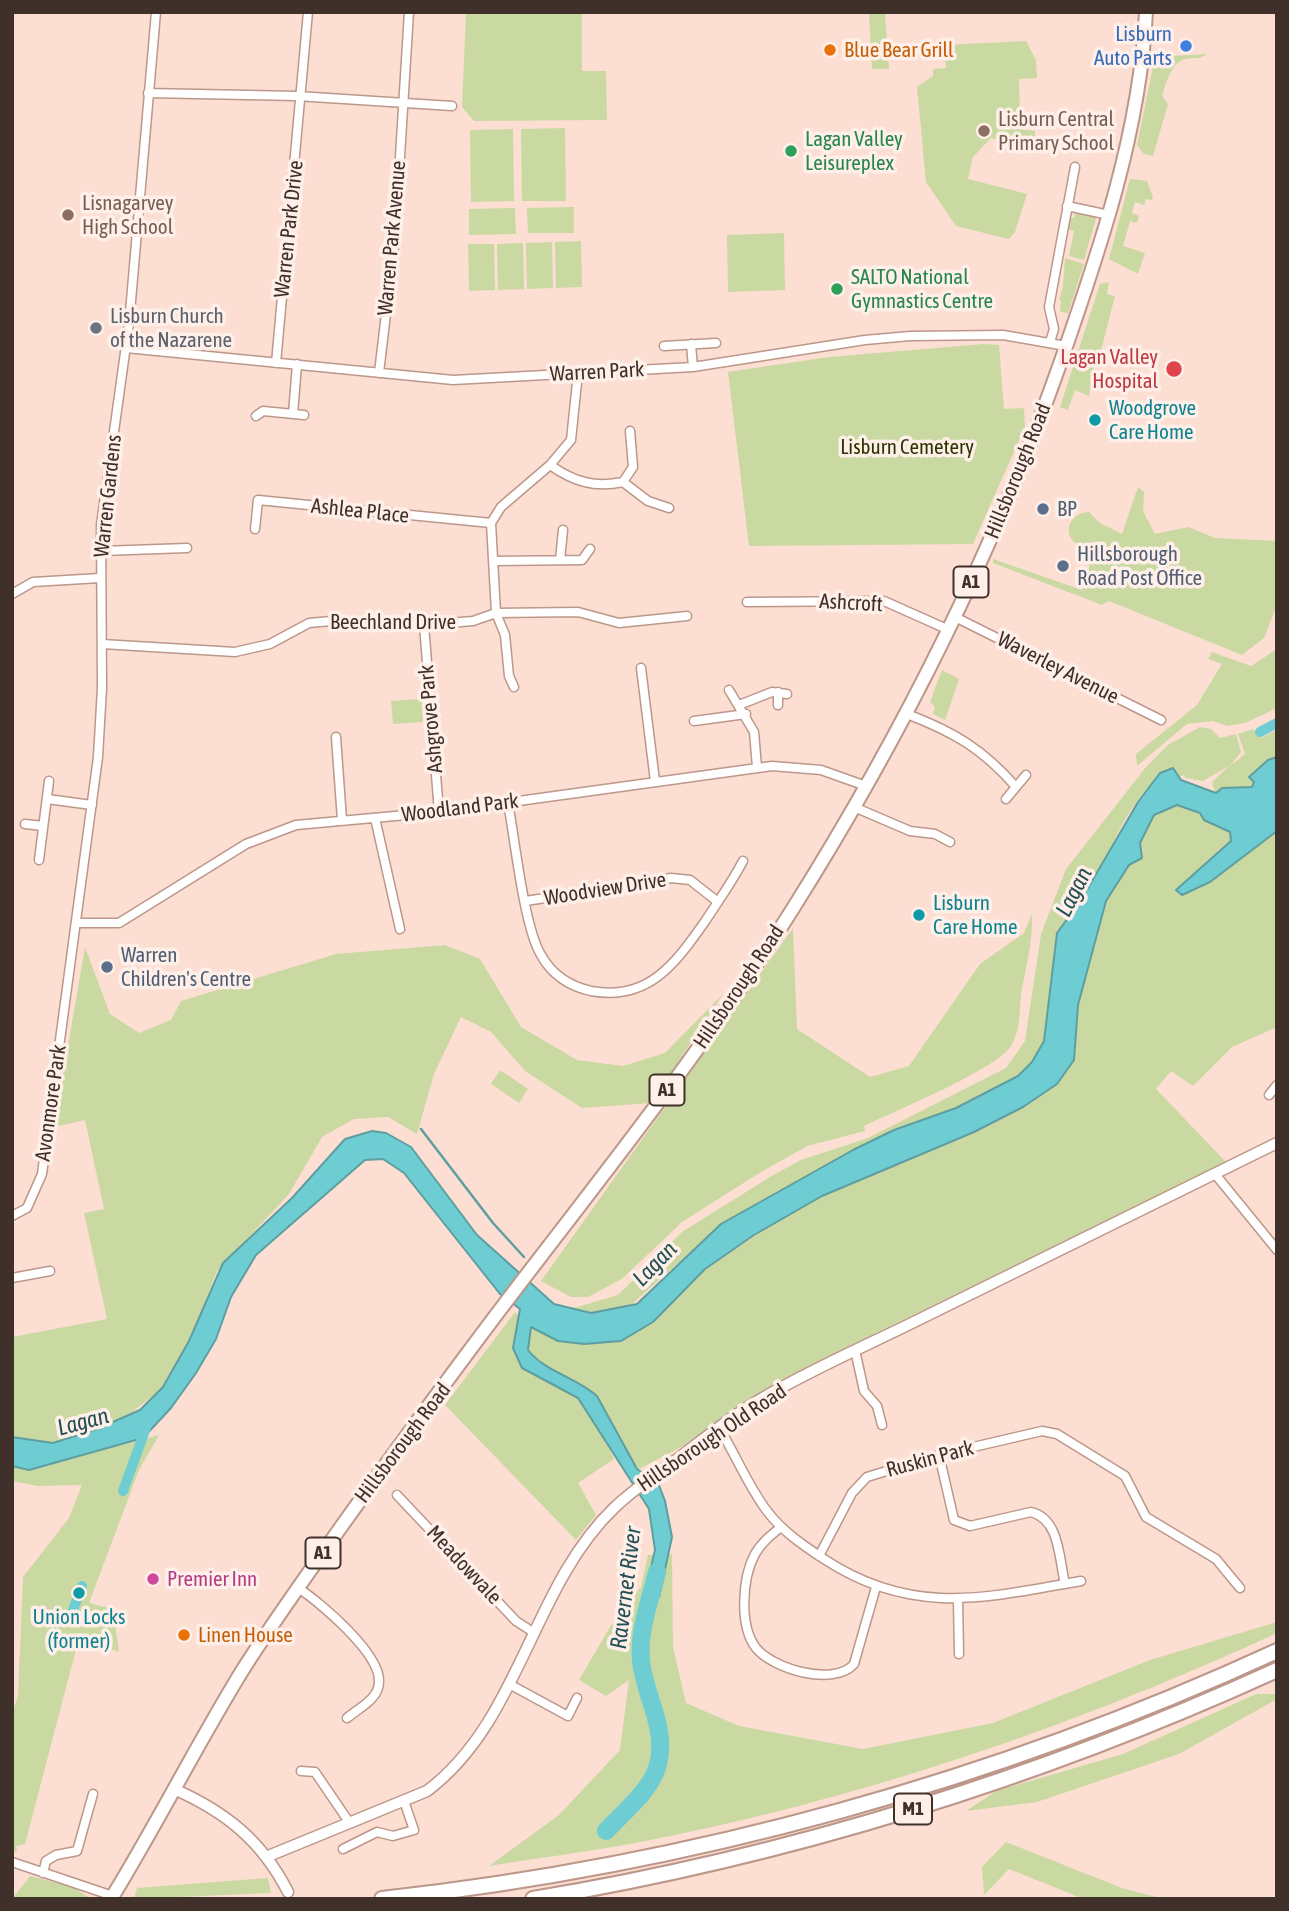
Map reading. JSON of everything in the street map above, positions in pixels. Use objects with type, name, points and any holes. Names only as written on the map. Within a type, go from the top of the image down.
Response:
[{"type":"highway","name":"Hillsborough Road","points":[[112,1897],[239,1676],[298,1588],[541,1255],[632,1139],[729,1004],[792,909],[907,714],[955,617],[1035,433],[1066,346],[1109,215],[1138,87],[1146,12]]},
{"type":"highway","name":"M1","points":[[382,1899],[602,1866],[814,1819],[980,1769],[1066,1738],[1277,1651]]},
{"type":"highway","name":"M1","points":[[533,1899],[718,1861],[876,1820],[1052,1762],[1177,1714],[1277,1670]]},
{"type":"street","name":"Warren Gardens","points":[[68,979],[101,717],[100,551],[104,500],[126,348],[156,12]]},
{"type":"street","name":"Warren Park Drive","points":[[276,363],[309,12]]},
{"type":"street","name":"Warren Park Avenue","points":[[379,373],[394,237],[409,12]]},
{"type":"street","points":[[148,93],[302,96],[452,106]]},
{"type":"street","points":[[1050,342],[1054,329],[1049,307],[1074,167]]},
{"type":"street","points":[[1067,206],[1109,215]]},
{"type":"street","name":"Warren Park","points":[[126,348],[453,380],[692,367],[865,340],[910,336],[1003,334],[1066,346]]},
{"type":"street","points":[[664,346],[716,343]]},
{"type":"street","points":[[691,344],[692,367]]},
{"type":"street","points":[[293,414],[297,365]]},
{"type":"street","points":[[514,687],[509,676],[505,635],[496,612],[491,523],[501,507],[550,465],[570,440],[578,373]]},
{"type":"street","points":[[256,416],[263,411],[304,415]]},
{"type":"street","points":[[623,482],[633,467],[630,431]]},
{"type":"street","points":[[550,465],[568,477],[594,485],[623,482],[648,501],[669,508]]},
{"type":"street","name":"Ashlea Place","points":[[255,529],[258,500],[491,523]]},
{"type":"street","points":[[560,560],[564,530]]},
{"type":"street","points":[[100,551],[187,548]]},
{"type":"street","points":[[493,561],[582,560],[590,549]]},
{"type":"street","points":[[12,594],[33,582],[100,578]]},
{"type":"street","name":"Ashcroft","points":[[747,602],[884,601],[949,629]]},
{"type":"street","name":"Beechland Drive","points":[[102,644],[235,652],[270,644],[287,632],[309,623],[424,625],[473,621],[496,612],[578,612],[619,623],[687,616]]},
{"type":"street","name":"Waverley Avenue","points":[[955,617],[1161,720]]},
{"type":"street","name":"Ashgrove Park","points":[[424,625],[439,812]]},
{"type":"street","points":[[641,668],[655,781]]},
{"type":"street","points":[[729,690],[746,714],[754,732],[757,767]]},
{"type":"street","points":[[739,705],[751,698],[782,693],[778,705]]},
{"type":"street","points":[[694,721],[746,714]]},
{"type":"street","points":[[907,714],[967,740],[992,759],[1016,787]]},
{"type":"street","points":[[336,737],[342,820]]},
{"type":"street","name":"Woodland Park","points":[[76,923],[119,923],[263,836],[296,825],[439,812],[757,767],[802,766],[843,776],[866,786]]},
{"type":"street","points":[[1006,799],[1026,775]]},
{"type":"street","points":[[39,860],[49,782]]},
{"type":"street","points":[[47,799],[92,805]]},
{"type":"street","points":[[508,803],[532,937],[551,969],[575,987],[597,992],[625,991],[661,975],[675,963],[743,861]]},
{"type":"street","points":[[854,807],[910,831],[935,834],[950,842]]},
{"type":"street","points":[[375,818],[400,929]]},
{"type":"street","points":[[25,824],[43,826]]},
{"type":"street","name":"Woodview Drive","points":[[526,901],[671,878],[690,880],[718,902]]},
{"type":"street","name":"Avonmore Park","points":[[12,1216],[27,1208],[42,1174],[68,979]]},
{"type":"street","points":[[1269,1095],[1277,1085]]},
{"type":"street","name":"Hillsborough Old Road","points":[[266,1857],[427,1791],[457,1766],[509,1684],[533,1632],[584,1543],[627,1496],[760,1399],[1277,1143]]},
{"type":"street","points":[[1215,1174],[1277,1250]]},
{"type":"street","points":[[12,1278],[50,1271]]},
{"type":"street","points":[[855,1350],[864,1391],[877,1406],[882,1425]]},
{"type":"street","points":[[719,1428],[766,1510],[781,1527],[847,1574],[876,1587],[920,1598],[958,1600],[1081,1581]]},
{"type":"street","name":"Ruskin Park","points":[[819,1556],[852,1493],[867,1477],[939,1455],[1042,1431],[1058,1434],[1125,1476],[1146,1517],[1216,1559],[1240,1588]]},
{"type":"street","points":[[939,1455],[954,1520],[970,1526],[1023,1514],[1040,1514],[1052,1524],[1065,1584]]},
{"type":"street","name":"Meadowvale","points":[[397,1495],[516,1621],[533,1632]]},
{"type":"street","points":[[781,1527],[753,1556],[745,1601],[748,1633],[765,1657],[825,1676],[848,1670],[854,1664],[876,1587]]},
{"type":"street","points":[[298,1588],[333,1614],[374,1664],[380,1681],[374,1697],[347,1718]]},
{"type":"street","points":[[958,1600],[959,1654]]},
{"type":"street","points":[[509,1684],[568,1716],[577,1698]]},
{"type":"street","points":[[301,1771],[314,1768],[349,1822]]},
{"type":"street","points":[[174,1789],[233,1821],[266,1857],[288,1892]]},
{"type":"street","points":[[43,1872],[46,1861],[56,1855],[77,1851],[93,1794]]},
{"type":"street","points":[[342,1849],[377,1832],[393,1836],[414,1830],[404,1801]]},
{"type":"street","points":[[12,1862],[112,1897]]},
{"type":"green space","points":[[466,12],[582,12],[582,71],[606,71],[607,120],[474,121],[462,107]]},
{"type":"green space","points":[[869,12],[892,12],[885,13],[889,69],[872,69]]},
{"type":"green space","points":[[1026,41],[1036,60],[1037,78],[1019,79],[1020,116],[1013,116],[1013,123],[1021,124],[1021,129],[1035,131],[1036,149],[991,138],[973,157],[968,179],[1027,194],[1015,232],[1009,239],[956,226],[926,182],[917,87],[933,76],[933,69],[946,68],[944,45]]},
{"type":"green space","points":[[1207,54],[1180,61],[1173,69],[1162,96],[1168,104],[1153,156],[1144,154],[1137,145],[1155,57]]},
{"type":"green space","points":[[565,128],[566,201],[522,201],[521,129]]},
{"type":"green space","points":[[513,129],[514,201],[471,202],[470,130]]},
{"type":"green space","points":[[1130,179],[1147,181],[1153,197],[1152,200],[1146,199],[1144,205],[1135,202],[1132,213],[1139,216],[1137,223],[1130,221],[1123,246],[1145,253],[1138,274],[1109,259]]},
{"type":"green space","points":[[574,207],[574,233],[528,233],[527,208]]},
{"type":"green space","points":[[515,208],[516,234],[469,235],[469,209]]},
{"type":"green space","points":[[1076,211],[1097,215],[1084,260],[1069,256],[1074,231],[1067,229],[1068,218],[1074,218]]},
{"type":"green space","points":[[784,233],[785,290],[728,292],[727,235]]},
{"type":"green space","points":[[581,241],[582,287],[556,288],[555,242]]},
{"type":"green space","points":[[552,242],[553,288],[527,289],[526,243]]},
{"type":"green space","points":[[523,243],[524,289],[498,290],[497,244]]},
{"type":"green space","points":[[468,244],[494,244],[495,290],[469,291]]},
{"type":"green space","points":[[1065,258],[1084,264],[1068,313],[1060,312],[1059,300],[1063,287]]},
{"type":"green space","points":[[1109,282],[1107,294],[1115,296],[1100,354],[1096,354],[1089,396],[1075,390],[1068,410],[1060,407],[1100,284]]},
{"type":"green space","name":"Lisburn Cemetery","points":[[999,345],[1004,409],[1024,408],[1025,427],[973,544],[749,546],[728,372],[829,357]]},
{"type":"green space","points":[[1138,487],[1144,492],[1143,511],[1155,534],[1188,527],[1215,538],[1277,541],[1277,605],[1264,638],[1242,655],[1109,601],[1102,605],[993,563],[993,559],[1082,590],[1093,553],[1073,541],[1069,531],[1071,522],[1079,515],[1089,512],[1100,523],[1122,534]]},
{"type":"green space","points":[[1277,649],[1277,708],[1245,723],[1227,726],[1213,721],[1187,724],[1137,766],[1136,754],[1197,705],[1222,664],[1208,659],[1212,652],[1251,666]]},
{"type":"green space","points":[[942,670],[959,679],[945,720],[933,714],[935,707],[930,702]]},
{"type":"green space","points":[[422,699],[423,722],[393,724],[391,701]]},
{"type":"green space","points":[[1200,727],[1211,729],[1220,738],[1236,734],[1241,752],[1230,766],[1245,754],[1238,734],[1253,729],[1261,738],[1277,730],[1277,759],[1252,787],[1223,788],[1215,793],[1212,782],[1229,766],[1203,781],[1185,778],[1184,775],[1156,781],[1135,804],[1118,833],[1088,905],[1045,1044],[1027,1070],[996,1091],[950,1113],[870,1142],[724,1223],[626,1309],[592,1313],[567,1310],[618,1295],[682,1232],[770,1177],[801,1160],[868,1138],[1006,1068],[1025,1041],[1041,934],[1066,869],[1146,767],[1168,745]]},
{"type":"green space","points":[[1177,805],[1201,813],[1204,820],[1230,832],[1231,841],[1176,889],[1277,831],[1277,1027],[1232,1047],[1193,1086],[1171,1071],[1156,1089],[1227,1163],[837,1352],[747,1402],[681,1447],[637,1470],[597,1396],[543,1364],[528,1350],[531,1327],[558,1341],[584,1344],[653,1322],[705,1269],[773,1224],[822,1196],[974,1132],[1074,1060],[1078,1005],[1106,901],[1129,865],[1143,851],[1139,843],[1154,814]]},
{"type":"green space","points":[[1032,914],[1018,1027],[1011,1046],[1002,1055],[966,1078],[864,1126],[865,1131],[807,1146],[761,1172],[682,1222],[622,1279],[588,1297],[571,1297],[541,1281],[793,928],[797,1029],[870,1077],[909,1066],[980,964],[1024,933]]},
{"type":"green space","points":[[445,945],[480,959],[521,1027],[577,1060],[623,1066],[665,1053],[723,994],[651,1103],[582,1108],[525,1071],[491,1032],[461,1017],[434,1074],[417,1134],[388,1117],[354,1119],[322,1137],[289,1194],[217,1271],[187,1348],[162,1389],[132,1412],[101,1428],[51,1445],[12,1437],[12,1337],[107,1319],[84,1213],[104,1209],[85,1120],[54,1127],[85,947],[110,1014],[139,1033],[171,1020],[181,1001],[336,954]]},
{"type":"green space","points":[[500,1070],[528,1089],[519,1103],[491,1084]]},
{"type":"green space","points":[[515,1312],[520,1317],[517,1354],[521,1364],[537,1377],[577,1398],[589,1410],[614,1459],[578,1483],[596,1515],[576,1540],[445,1405]]},
{"type":"green space","points":[[159,1435],[139,1470],[89,1603],[113,1609],[119,1652],[79,1638],[25,1844],[16,1846],[17,1852],[12,1851],[12,1713],[18,1696],[23,1577],[69,1518],[82,1485],[38,1486],[12,1481],[12,1466],[29,1470]]},
{"type":"green space","points":[[672,1554],[673,1647],[686,1703],[739,1726],[863,1749],[993,1723],[1150,1660],[1277,1622],[1277,1633],[1122,1700],[962,1758],[881,1783],[718,1826],[617,1846],[489,1866],[559,1815],[620,1750],[629,1680],[606,1696],[579,1680],[610,1627],[641,1587],[648,1555]]},
{"type":"green space","points":[[1256,1694],[1277,1694],[1277,1699],[1179,1754],[1037,1802],[966,1811],[996,1791],[1123,1754]]},
{"type":"green space","points":[[1006,1842],[1122,1888],[1164,1899],[1084,1899],[1009,1869],[984,1895],[982,1867]]},
{"type":"green space","points":[[30,1876],[73,1887],[91,1899],[12,1899]]},
{"type":"green space","points":[[268,1878],[271,1893],[134,1899],[137,1888]]},
{"type":"water","name":"Lagan","points":[[1277,757],[1277,831],[1210,882],[1182,895],[1176,890],[1231,841],[1230,832],[1204,820],[1200,813],[1177,805],[1154,815],[1140,843],[1142,858],[1129,865],[1106,901],[1078,1005],[1074,1060],[1057,1084],[1023,1107],[974,1132],[822,1196],[754,1235],[705,1269],[653,1322],[621,1341],[584,1344],[558,1341],[531,1327],[528,1350],[543,1364],[597,1396],[637,1469],[659,1485],[672,1537],[659,1597],[645,1593],[655,1550],[649,1509],[578,1398],[522,1368],[513,1348],[520,1309],[500,1294],[404,1173],[383,1159],[365,1160],[256,1255],[231,1297],[216,1339],[196,1373],[171,1408],[143,1438],[29,1470],[12,1466],[12,1437],[53,1443],[97,1429],[140,1410],[163,1387],[189,1341],[223,1263],[292,1198],[345,1139],[372,1131],[386,1133],[411,1147],[477,1235],[554,1304],[591,1313],[637,1304],[721,1224],[853,1150],[894,1130],[956,1108],[1018,1076],[1032,1062],[1044,1041],[1057,933],[1081,900],[1138,802],[1160,773],[1173,768],[1181,780],[1216,793],[1222,788],[1252,787],[1254,782],[1249,777],[1268,760]]},
{"type":"waterway","points":[[1260,732],[1277,723]]},
{"type":"waterway","points":[[421,1129],[493,1223],[524,1257]]},
{"type":"waterway","points":[[123,1491],[147,1425]]},
{"type":"waterway","name":"Ravernet River","points":[[606,1831],[642,1794],[657,1769],[660,1754],[656,1718],[641,1661],[645,1616],[657,1572]]},
{"type":"waterway","points":[[70,1618],[82,1586]]},
{"type":"place","name":"Lisburn Auto Parts","points":[[1186,46]]},
{"type":"place","name":"Blue Bear Grill","points":[[830,50]]},
{"type":"place","name":"Lisburn Central Primary School","points":[[984,131]]},
{"type":"place","name":"Lagan Valley Leisureplex","points":[[791,151]]},
{"type":"place","name":"Lisnagarvey High School","points":[[68,215]]},
{"type":"place","name":"SALTO National Gymnastics Centre","points":[[837,289]]},
{"type":"place","name":"Lisburn Church of the Nazarene","points":[[96,328]]},
{"type":"place","name":"Lagan Valley Hospital","points":[[1174,369]]},
{"type":"place","name":"Woodgrove Care Home","points":[[1095,420]]},
{"type":"place","name":"BP","points":[[1043,509]]},
{"type":"place","name":"Hillsborough Road Post Office","points":[[1063,566]]},
{"type":"place","name":"Lisburn Care Home","points":[[919,915]]},
{"type":"place","name":"Warren Children's Centre","points":[[107,967]]},
{"type":"place","name":"Premier Inn","points":[[153,1579]]},
{"type":"place","name":"Union Locks (former)","points":[[79,1593]]},
{"type":"place","name":"Linen House","points":[[184,1635]]}]
